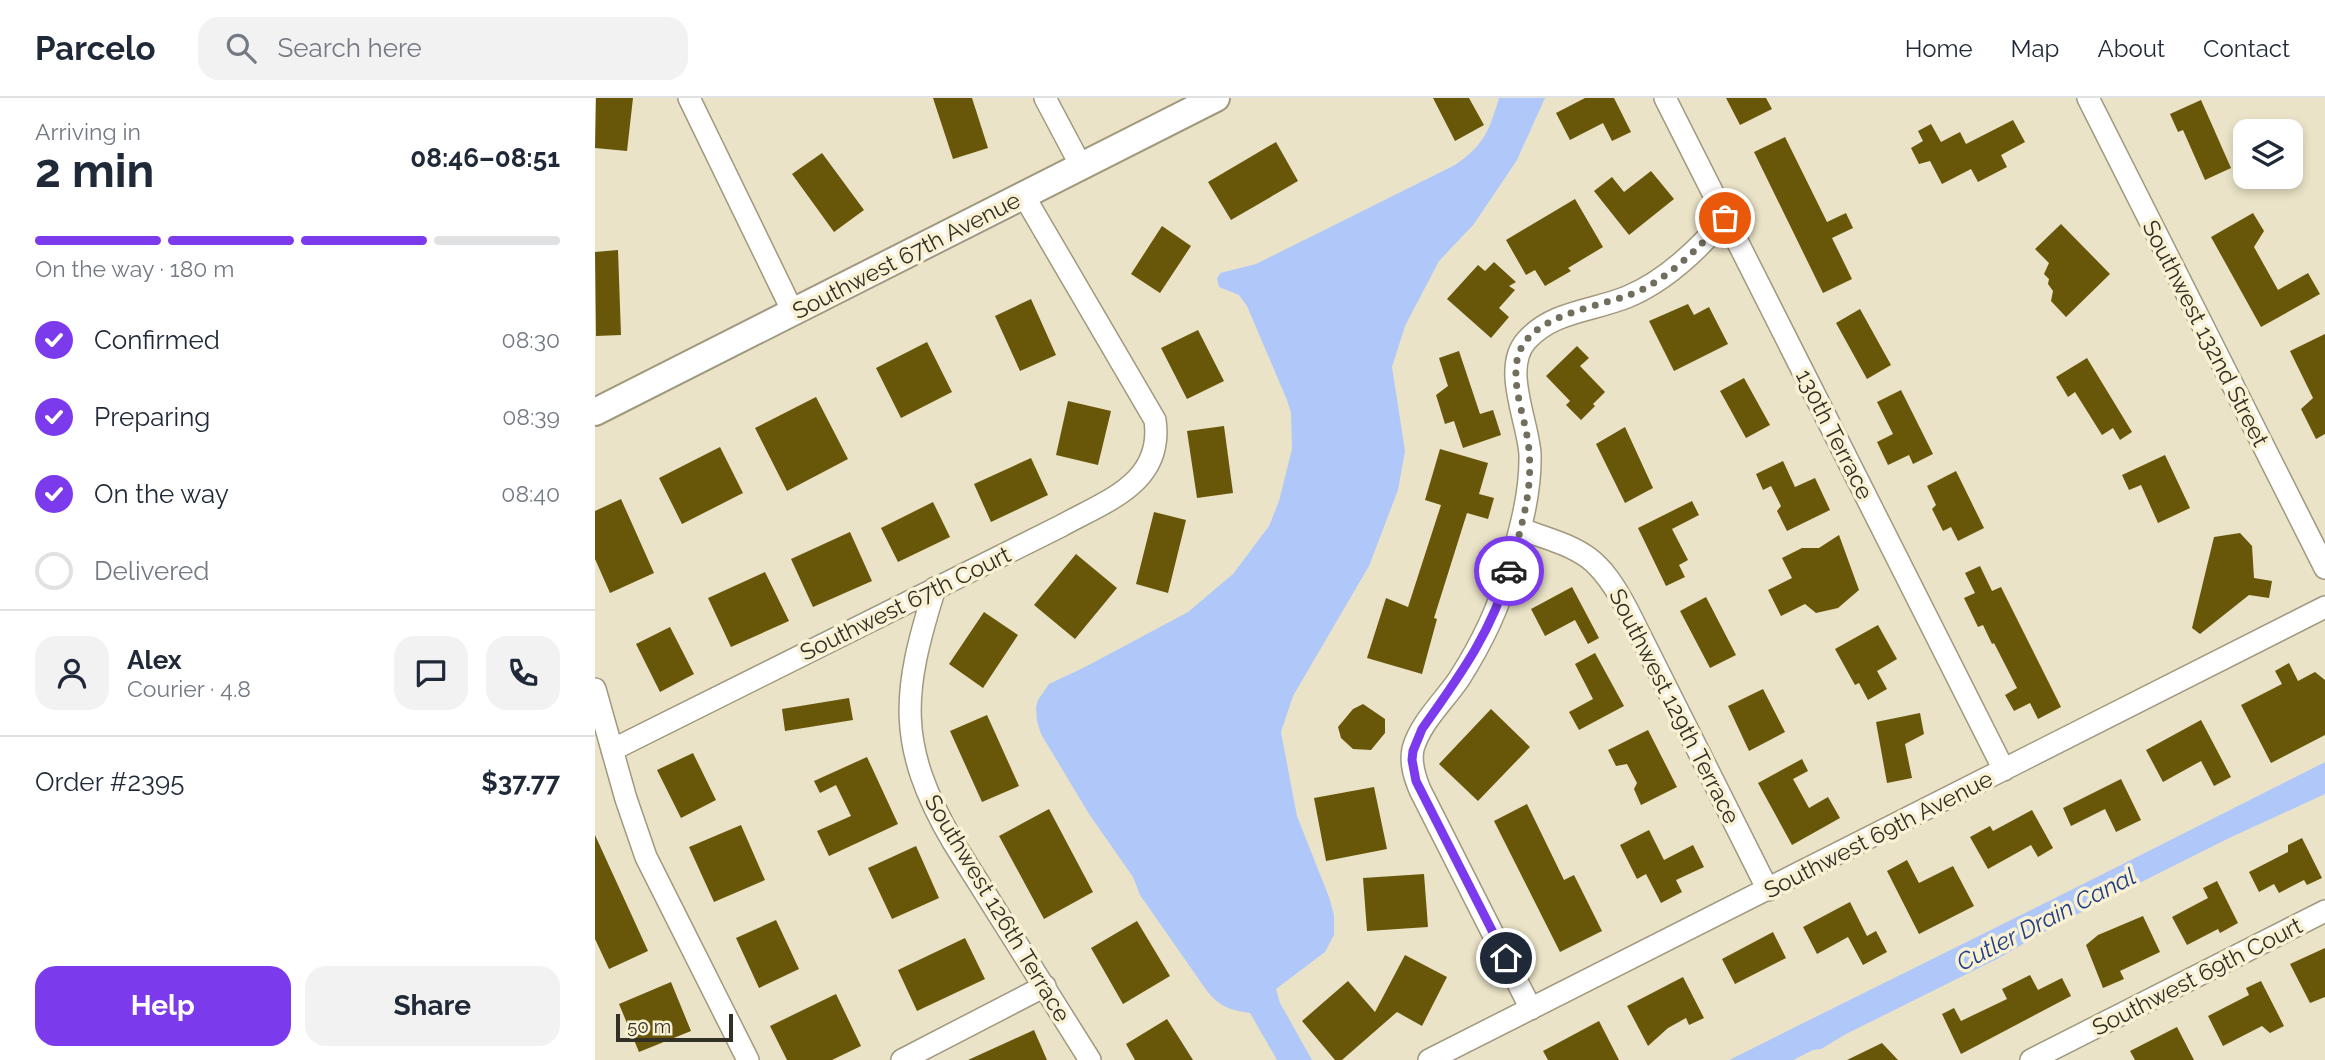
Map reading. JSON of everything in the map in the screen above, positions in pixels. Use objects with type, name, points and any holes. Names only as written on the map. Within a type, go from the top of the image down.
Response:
[{"type":"main road","name":"Southwest 67th Avenue","points":[[595,412],[1216,98]]},
{"type":"street","points":[[689,98],[793,312]]},
{"type":"street","points":[[1045,98],[1081,166]]},
{"type":"street","name":"130th Terrace","points":[[1665,98],[2004,770]]},
{"type":"street","name":"Southwest 132nd Street","points":[[2088,98],[2325,568]]},
{"type":"street","name":"Southwest 67th Court","points":[[612,750],[1061,526],[1140,479],[1156,438],[1155,420],[1024,196]]},
{"type":"street","points":[[1531,1009],[1420,790],[1412,760],[1416,742],[1489,626],[1521,529],[1527,496],[1529,453],[1515,374],[1525,341],[1560,317],[1624,298],[1654,283],[1697,248],[1725,218]]},
{"type":"street","name":"Southwest 129th Terrace","points":[[1521,529],[1582,552],[1595,561],[1610,579],[1768,890]]},
{"type":"street","name":"Southwest 126th Terrace","points":[[935,588],[917,648],[910,694],[909,721],[916,763],[936,813],[1090,1060]]},
{"type":"street","name":"Southwest 69th Avenue","points":[[1429,1060],[2325,607]]},
{"type":"street","points":[[595,689],[646,857],[748,1060]]},
{"type":"street","name":"Southwest 69th Court","points":[[2031,1060],[2325,911]]},
{"type":"street","points":[[902,1060],[1045,986]]},
{"type":"water","points":[[1499,98],[1545,98],[1517,160],[1474,224],[1439,261],[1405,326],[1392,367],[1405,451],[1398,490],[1369,566],[1293,696],[1281,732],[1297,816],[1329,897],[1334,915],[1334,935],[1325,952],[1276,989],[1280,1003],[1312,1060],[1277,1060],[1250,1013],[1226,1007],[1207,991],[1140,895],[1133,877],[1089,814],[1041,734],[1036,708],[1049,684],[1188,612],[1233,574],[1269,526],[1279,501],[1292,449],[1291,413],[1247,306],[1239,295],[1219,287],[1217,279],[1220,273],[1256,264],[1455,165],[1479,144],[1492,120]]},
{"type":"water","name":"Cutler Drain Canal","points":[[2325,762],[2325,794],[2227,839],[2058,924],[1997,959],[1821,1049],[1793,1060],[1729,1060],[2102,875]]},
{"type":"building","points":[[596,98],[633,98],[627,151],[595,148]]},
{"type":"building","points":[[933,98],[972,98],[988,148],[953,159]]},
{"type":"building","points":[[1433,98],[1469,98],[1484,125],[1455,141]]},
{"type":"building","points":[[1585,98],[1614,98],[1631,132],[1612,141],[1603,123],[1570,140],[1556,113]]},
{"type":"building","points":[[1726,98],[1766,98],[1772,109],[1740,125]]},
{"type":"building","points":[[2201,100],[2231,168],[2205,180],[2183,130],[2178,132],[2170,114]]},
{"type":"building","points":[[2013,120],[2025,142],[2001,155],[2007,167],[1978,182],[1971,169],[1942,184],[1930,161],[1919,164],[1911,148],[1923,141],[1918,131],[1931,124],[1941,142],[1960,132],[1966,144]]},
{"type":"building","points":[[1785,137],[1827,222],[1846,213],[1853,228],[1832,238],[1852,279],[1823,293],[1754,152]]},
{"type":"building","points":[[1276,142],[1298,181],[1231,220],[1208,182]]},
{"type":"building","points":[[822,153],[864,210],[834,232],[792,174]]},
{"type":"building","points":[[1651,171],[1674,199],[1629,235],[1594,191],[1612,177],[1624,192]]},
{"type":"building","points":[[1575,199],[1603,247],[1568,268],[1571,271],[1545,286],[1535,270],[1526,275],[1506,240]]},
{"type":"building","points":[[2253,213],[2264,231],[2254,247],[2278,290],[2308,273],[2320,294],[2261,327],[2211,237]]},
{"type":"building","points":[[2061,224],[2110,274],[2066,317],[2051,301],[2053,291],[2044,274],[2049,263],[2035,249]]},
{"type":"building","points":[[1162,226],[1191,246],[1160,293],[1131,274]]},
{"type":"building","points":[[618,250],[621,335],[596,336],[595,252]]},
{"type":"building","points":[[1494,262],[1516,282],[1509,286],[1515,290],[1499,308],[1509,317],[1491,338],[1447,299],[1478,265],[1485,271]]},
{"type":"building","points":[[1031,299],[1056,355],[1020,371],[995,316]]},
{"type":"building","points":[[1688,304],[1694,315],[1709,307],[1728,344],[1674,371],[1649,321]]},
{"type":"building","points":[[1860,309],[1891,365],[1867,379],[1836,323]]},
{"type":"building","points":[[1198,330],[1224,381],[1187,399],[1161,348]]},
{"type":"building","points":[[2325,334],[2325,434],[2316,439],[2301,409],[2313,398],[2290,351]]},
{"type":"building","points":[[927,342],[952,392],[901,418],[876,368]]},
{"type":"building","points":[[1577,346],[1589,358],[1580,366],[1605,392],[1581,420],[1566,405],[1570,401],[1546,376]]},
{"type":"building","points":[[1459,351],[1480,414],[1493,410],[1501,435],[1463,448],[1454,421],[1445,424],[1436,395],[1448,386],[1439,358]]},
{"type":"building","points":[[2087,358],[2132,432],[2120,440],[2113,428],[2102,435],[2075,392],[2068,397],[2056,377]]},
{"type":"building","points":[[1744,378],[1770,425],[1746,438],[1720,391]]},
{"type":"building","points":[[1901,390],[1933,454],[1913,464],[1909,455],[1888,465],[1877,442],[1893,434],[1877,402]]},
{"type":"building","points":[[816,397],[848,459],[787,491],[755,428]]},
{"type":"building","points":[[1068,401],[1111,411],[1098,465],[1056,455]]},
{"type":"building","points":[[1224,426],[1233,493],[1197,498],[1187,431]]},
{"type":"building","points":[[1625,427],[1653,488],[1625,503],[1596,444]]},
{"type":"building","points":[[720,447],[743,493],[682,524],[659,478]]},
{"type":"building","points":[[1440,449],[1488,463],[1479,494],[1494,498],[1488,519],[1467,513],[1434,618],[1437,619],[1422,674],[1367,658],[1386,598],[1408,607],[1441,505],[1425,500]]},
{"type":"building","points":[[2165,455],[2190,508],[2158,523],[2141,485],[2129,490],[2122,475]]},
{"type":"building","points":[[1031,458],[1048,495],[991,522],[974,484]]},
{"type":"building","points":[[1783,461],[1795,487],[1815,478],[1830,510],[1787,531],[1777,511],[1781,506],[1771,486],[1763,490],[1756,474]]},
{"type":"building","points":[[1956,471],[1984,528],[1958,541],[1951,527],[1943,531],[1932,509],[1936,505],[1927,486]]},
{"type":"building","points":[[621,499],[654,573],[610,593],[595,559],[595,511]]},
{"type":"building","points":[[1692,501],[1699,515],[1672,529],[1688,560],[1679,565],[1685,577],[1666,586],[1638,528]]},
{"type":"building","points":[[933,502],[950,537],[898,562],[881,528]]},
{"type":"building","points":[[1154,512],[1186,520],[1168,593],[1136,584]]},
{"type":"building","points":[[850,532],[872,581],[813,607],[791,559]]},
{"type":"building","points":[[2240,533],[2252,546],[2254,578],[2272,581],[2269,598],[2249,595],[2200,634],[2192,628],[2214,537]]},
{"type":"building","points":[[1839,535],[1859,590],[1838,608],[1816,613],[1805,604],[1781,616],[1768,590],[1792,578],[1782,558],[1802,548],[1819,548]]},
{"type":"building","points":[[1076,554],[1117,588],[1075,639],[1034,605]]},
{"type":"building","points":[[1980,566],[1992,591],[2001,587],[2061,707],[2038,719],[2030,703],[2014,711],[2005,695],[2017,688],[1994,643],[1992,644],[1983,625],[1978,627],[1964,598],[1975,593],[1965,573]]},
{"type":"building","points":[[765,572],[789,621],[731,647],[708,598]]},
{"type":"building","points":[[1572,587],[1599,638],[1588,644],[1575,620],[1545,636],[1531,609]]},
{"type":"building","points":[[1706,597],[1736,655],[1710,668],[1680,611]]},
{"type":"building","points":[[984,612],[1018,635],[983,688],[949,664]]},
{"type":"building","points":[[1878,625],[1897,659],[1877,671],[1887,689],[1868,700],[1859,683],[1855,685],[1835,649]]},
{"type":"building","points":[[670,627],[694,674],[660,692],[636,644]]},
{"type":"building","points":[[1595,653],[1624,706],[1579,730],[1569,712],[1593,699],[1575,664]]},
{"type":"building","points":[[2289,663],[2298,681],[2315,672],[2325,680],[2325,735],[2271,763],[2241,705],[2282,684],[2275,671]]},
{"type":"building","points":[[1763,689],[1785,732],[1749,751],[1728,706]]},
{"type":"building","points":[[849,698],[853,720],[785,731],[782,709]]},
{"type":"building","points":[[1363,704],[1385,719],[1385,733],[1371,750],[1353,749],[1341,738],[1338,727],[1353,709]]},
{"type":"building","points":[[1491,709],[1530,747],[1478,801],[1439,764]]},
{"type":"building","points":[[1920,713],[1924,734],[1905,744],[1912,778],[1887,783],[1876,722]]},
{"type":"building","points":[[987,715],[1019,786],[982,802],[950,731]]},
{"type":"building","points":[[2201,720],[2231,777],[2214,786],[2201,761],[2163,782],[2146,750]]},
{"type":"building","points":[[1648,730],[1677,787],[1641,805],[1634,789],[1637,783],[1627,764],[1616,766],[1608,750]]},
{"type":"building","points":[[693,753],[716,800],[681,818],[657,770]]},
{"type":"building","points":[[867,757],[898,824],[829,856],[817,831],[851,816],[836,785],[820,793],[814,781]]},
{"type":"building","points":[[1802,759],[1808,771],[1793,779],[1809,808],[1828,797],[1840,818],[1792,845],[1758,783]]},
{"type":"building","points":[[2121,779],[2141,820],[2116,832],[2105,809],[2071,826],[2063,808]]},
{"type":"building","points":[[1374,787],[1387,849],[1326,861],[1314,798]]},
{"type":"building","points":[[1527,804],[1564,880],[1574,875],[1602,931],[1560,952],[1494,821]]},
{"type":"building","points":[[1049,809],[1093,892],[1044,919],[999,836]]},
{"type":"building","points":[[2032,810],[2053,848],[2038,857],[2031,845],[1988,869],[1970,837],[1990,826],[1993,831]]},
{"type":"building","points":[[741,825],[765,880],[714,902],[689,847]]},
{"type":"building","points":[[1649,830],[1664,860],[1693,845],[1704,867],[1676,880],[1682,892],[1661,903],[1646,874],[1637,879],[1620,845]]},
{"type":"building","points":[[595,835],[648,951],[609,969],[595,939]]},
{"type":"building","points":[[2302,838],[2322,878],[2307,885],[2304,880],[2279,893],[2274,884],[2259,892],[2249,872],[2288,852],[2288,845]]},
{"type":"building","points":[[916,846],[939,898],[892,919],[868,868]]},
{"type":"building","points":[[1907,860],[1919,883],[1953,866],[1974,906],[1919,934],[1887,871]]},
{"type":"building","points":[[1424,874],[1428,927],[1367,931],[1363,878]]},
{"type":"building","points":[[2217,881],[2238,923],[2220,933],[2218,929],[2187,945],[2172,917],[2208,898],[2203,888]]},
{"type":"building","points":[[1850,902],[1867,936],[1876,931],[1887,952],[1863,965],[1848,937],[1817,954],[1803,927]]},
{"type":"building","points":[[2143,916],[2160,952],[2120,971],[2124,979],[2103,988],[2086,945],[2098,935]]},
{"type":"building","points":[[776,920],[799,969],[759,988],[736,938]]},
{"type":"building","points":[[1137,921],[1170,976],[1123,1004],[1091,948]]},
{"type":"building","points":[[1773,932],[1786,958],[1735,984],[1722,959]]},
{"type":"building","points":[[965,938],[985,979],[917,1011],[898,970]]},
{"type":"building","points":[[2325,948],[2325,997],[2310,1003],[2290,964]]},
{"type":"building","points":[[1405,955],[1447,977],[1422,1026],[1397,1012],[1342,1060],[1335,1060],[1302,1021],[1348,981],[1375,1012]]},
{"type":"building","points":[[2030,975],[2038,990],[2062,978],[2071,996],[1961,1054],[1942,1014],[1954,1008],[1961,1021],[2007,999],[2002,989]]},
{"type":"building","points":[[1683,977],[1704,1018],[1689,1025],[1686,1018],[1668,1028],[1648,1046],[1627,1006]]},
{"type":"building","points":[[2261,981],[2284,1026],[2270,1033],[2262,1026],[2223,1046],[2208,1016],[2249,995],[2246,988]]},
{"type":"building","points":[[671,982],[691,1031],[639,1052],[619,1004]]},
{"type":"building","points":[[836,994],[861,1046],[832,1060],[787,1060],[770,1026]]},
{"type":"building","points":[[1167,1019],[1193,1060],[1135,1060],[1126,1044]]},
{"type":"building","points":[[1599,1021],[1619,1060],[1548,1060],[1543,1051]]},
{"type":"building","points":[[2177,1027],[2194,1060],[2135,1060],[2130,1051]]},
{"type":"building","points":[[1034,1030],[1047,1060],[968,1060]]},
{"type":"building","points":[[1882,1043],[1898,1060],[1847,1060]]},
{"type":"way so far","points":[[1509,571],[1521,529],[1529,471],[1528,437],[1515,374],[1525,341],[1560,317],[1624,298],[1660,279],[1709,236],[1725,218]]},
{"type":"route","points":[[1506,958],[1420,790],[1412,760],[1422,729],[1458,679],[1489,626],[1509,571]]}]
